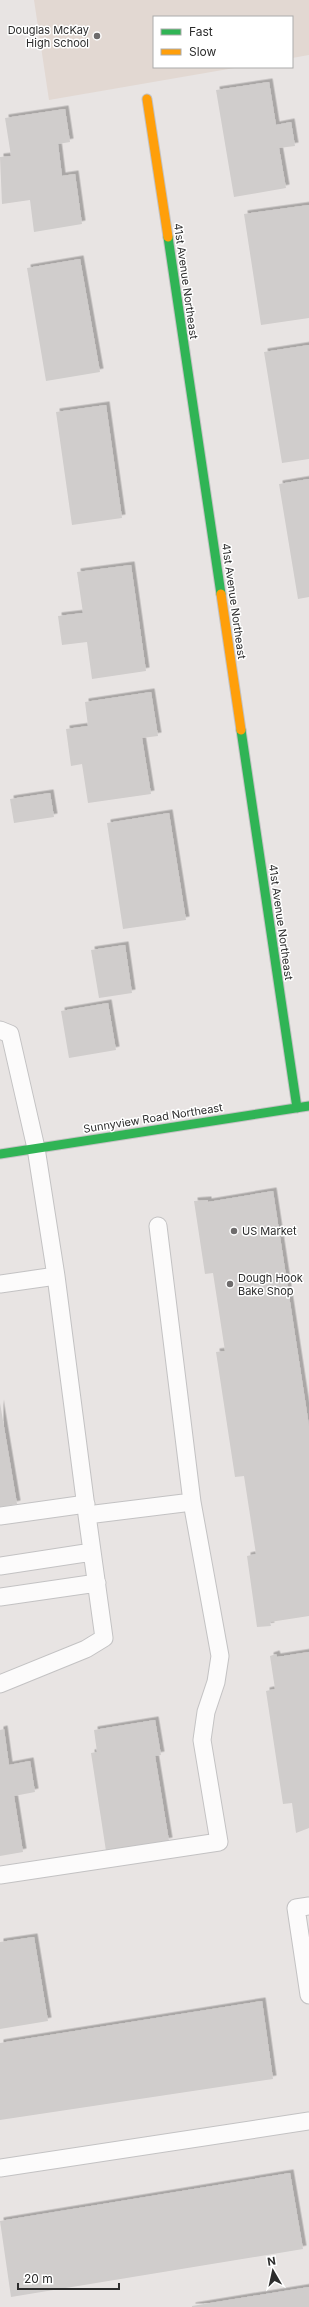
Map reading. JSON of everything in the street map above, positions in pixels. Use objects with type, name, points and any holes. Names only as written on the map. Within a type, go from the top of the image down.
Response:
[{"type":"street","name":"41st Avenue Northeast","points":[[146,99],[297,1108]]},
{"type":"street","name":"Sunnyview Road Northeast","points":[[0,1154],[309,1106]]},
{"type":"lane","points":[[0,1030],[10,1034],[36,1148],[56,1276],[104,1638],[86,1649],[0,1684]]},
{"type":"lane","points":[[0,1875],[219,1842],[202,1740],[206,1712],[216,1682],[220,1656],[192,1502],[158,1226]]},
{"type":"lane","points":[[0,1284],[56,1276]]},
{"type":"lane","points":[[0,1516],[192,1502]]},
{"type":"lane","points":[[0,1566],[92,1552]]},
{"type":"lane","points":[[0,1597],[96,1583]]},
{"type":"lane","points":[[309,1906],[296,1908],[309,1995]]},
{"type":"lane","points":[[0,2168],[309,2121]]},
{"type":"shaded area","name":"Douglas McKay High School","points":[[34,0],[309,0],[309,55],[293,58],[293,16],[153,16],[153,68],[234,68],[49,100]]},
{"type":"building","points":[[269,82],[276,125],[291,122],[295,146],[279,148],[286,188],[234,197],[216,90]]},
{"type":"building","points":[[65,109],[70,142],[58,144],[62,176],[75,174],[82,224],[34,232],[30,200],[2,204],[0,157],[11,156],[5,118]]},
{"type":"building","points":[[309,205],[309,318],[261,325],[244,214]]},
{"type":"building","points":[[80,259],[100,372],[46,381],[27,268]]},
{"type":"building","points":[[309,345],[309,459],[282,463],[264,352]]},
{"type":"building","points":[[106,405],[122,518],[72,525],[56,412]]},
{"type":"building","points":[[309,479],[309,597],[298,599],[279,484]]},
{"type":"building","points":[[131,565],[146,671],[92,679],[87,642],[62,645],[58,616],[83,613],[77,572]]},
{"type":"building","points":[[151,692],[158,736],[142,738],[151,794],[88,803],[82,764],[71,766],[66,729],[88,726],[85,702]]},
{"type":"building","points":[[50,793],[54,817],[14,823],[10,799]]},
{"type":"building","points":[[169,813],[186,920],[123,929],[107,823]]},
{"type":"building","points":[[125,945],[132,993],[99,998],[91,950]]},
{"type":"building","points":[[108,1003],[116,1050],[69,1058],[61,1011]]},
{"type":"building","points":[[273,1191],[309,1426],[309,1616],[270,1622],[271,1626],[257,1627],[247,1556],[256,1554],[244,1476],[235,1477],[216,1352],[225,1351],[213,1273],[205,1274],[194,1201],[208,1200],[208,1202]]},
{"type":"building","points":[[0,1403],[17,1504],[0,1507]]},
{"type":"building","points":[[309,1652],[309,1828],[296,1833],[292,1803],[283,1804],[266,1691],[275,1689],[270,1656],[276,1654],[277,1657]]},
{"type":"building","points":[[155,1720],[161,1755],[155,1756],[169,1841],[106,1851],[91,1753],[97,1752],[94,1730]]},
{"type":"building","points":[[4,1729],[9,1765],[30,1761],[35,1792],[14,1796],[23,1852],[0,1856],[0,1730]]},
{"type":"building","points":[[34,1937],[48,2021],[0,2029],[0,1942]]},
{"type":"building","points":[[262,2001],[273,2079],[0,2120],[0,2043]]},
{"type":"building","points":[[290,2173],[303,2249],[11,2297],[0,2221]]},
{"type":"building","points":[[309,2287],[309,2307],[192,2307],[192,2306]]},
{"type":"traffic: fast","points":[[168,237],[221,594]]},
{"type":"traffic: fast","points":[[241,730],[297,1108]]},
{"type":"traffic: fast","points":[[0,1154],[309,1106]]},
{"type":"traffic: slow","points":[[147,99],[168,237]]},
{"type":"traffic: slow","points":[[221,594],[241,730]]},
{"type":"place","name":"Douglas McKay High School","points":[[97,36]]},
{"type":"place","name":"US Market","points":[[234,1231]]},
{"type":"place","name":"Dough Hook Bake Shop","points":[[230,1284]]}]
